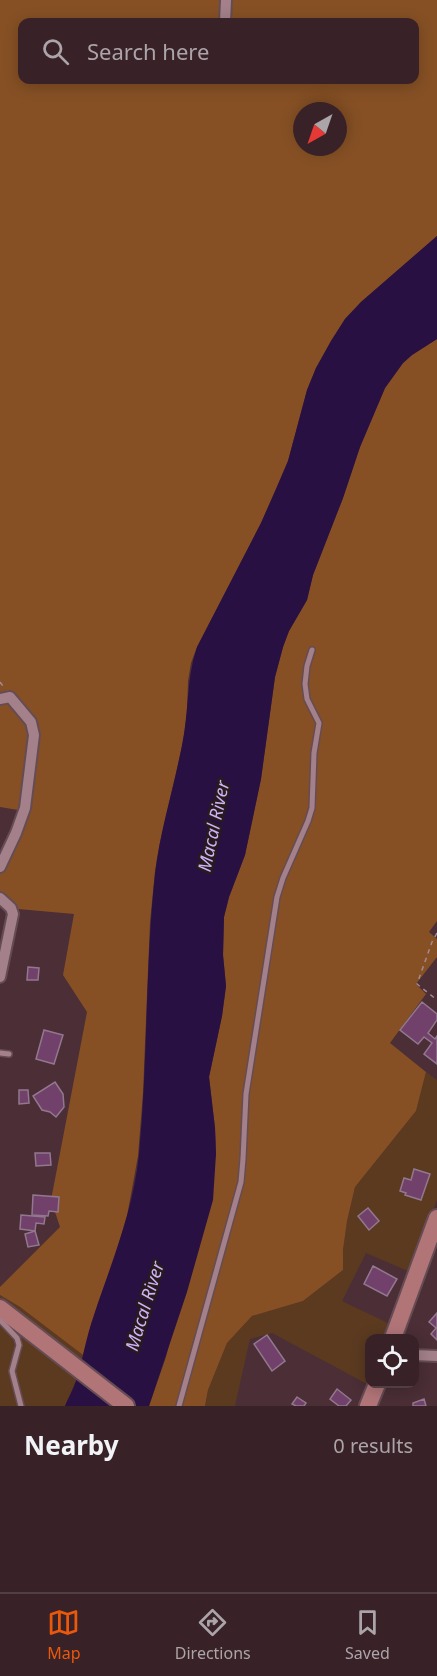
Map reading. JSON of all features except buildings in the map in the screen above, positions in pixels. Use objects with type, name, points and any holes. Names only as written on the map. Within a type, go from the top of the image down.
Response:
[{"type":"main road","points":[[394,1334],[437,1218]]},
{"type":"main road","points":[[4,1314],[126,1406]]},
{"type":"main road","points":[[368,1406],[375,1388]]},
{"type":"street","points":[[225,18],[226,0]]},
{"type":"street","points":[[0,867],[25,808],[34,735],[31,722],[5,698]]},
{"type":"street","points":[[0,898],[12,908],[13,914],[0,977]]},
{"type":"street","points":[[419,1355],[437,1356]]},
{"type":"lane","points":[[179,1406],[241,1182],[246,1094],[277,897],[312,808],[314,753],[319,723],[304,684],[312,650]]},
{"type":"lane","points":[[0,1053],[9,1054]]},
{"type":"lane","points":[[4,1314],[2,1322],[17,1338],[19,1345],[12,1371],[21,1406]]},
{"type":"path","points":[[437,933],[417,984],[437,1000]]},
{"type":"shaded area","points":[[0,0],[437,0],[437,236],[361,302],[345,319],[331,341],[307,390],[288,461],[276,489],[191,663],[183,742],[155,871],[150,922],[138,1156],[127,1216],[83,1355],[20,1307],[0,1295],[0,1287],[60,1227],[51,1200],[87,1012],[63,975],[74,914],[18,909],[0,892],[0,870],[24,811],[0,807]]},
{"type":"shaded area","points":[[437,339],[437,921],[429,932],[437,939],[437,957],[416,984],[426,994],[390,1043],[426,1072],[416,1111],[355,1187],[347,1221],[343,1270],[303,1301],[252,1316],[227,1343],[208,1390],[205,1406],[149,1406],[166,1357],[216,1154],[209,1077],[226,986],[223,955],[224,917],[245,855],[261,779],[275,677],[283,647],[289,631],[307,600],[313,575],[360,447],[385,388],[403,363]]},
{"type":"shaded area","points":[[426,1072],[437,1080],[437,1200],[410,1272],[366,1253],[342,1301],[390,1324],[386,1334],[365,1334],[365,1383],[272,1333],[250,1339],[235,1406],[205,1406],[208,1390],[227,1343],[252,1316],[303,1301],[343,1270],[347,1221],[355,1187],[416,1111]]},
{"type":"shaded area","points":[[0,1295],[20,1307],[83,1355],[76,1381],[65,1406],[0,1406],[0,1316],[15,1314],[0,1298]]},
{"type":"water","name":"Macal River","points":[[437,236],[437,339],[403,363],[385,388],[360,447],[313,575],[307,600],[289,631],[275,677],[261,779],[245,855],[224,917],[223,955],[226,986],[209,1077],[216,1154],[213,1200],[187,1292],[149,1406],[65,1406],[76,1381],[91,1324],[120,1240],[136,1176],[142,1119],[155,874],[160,841],[182,745],[193,659],[276,489],[288,461],[307,390],[331,341],[345,319],[361,302]]}]
